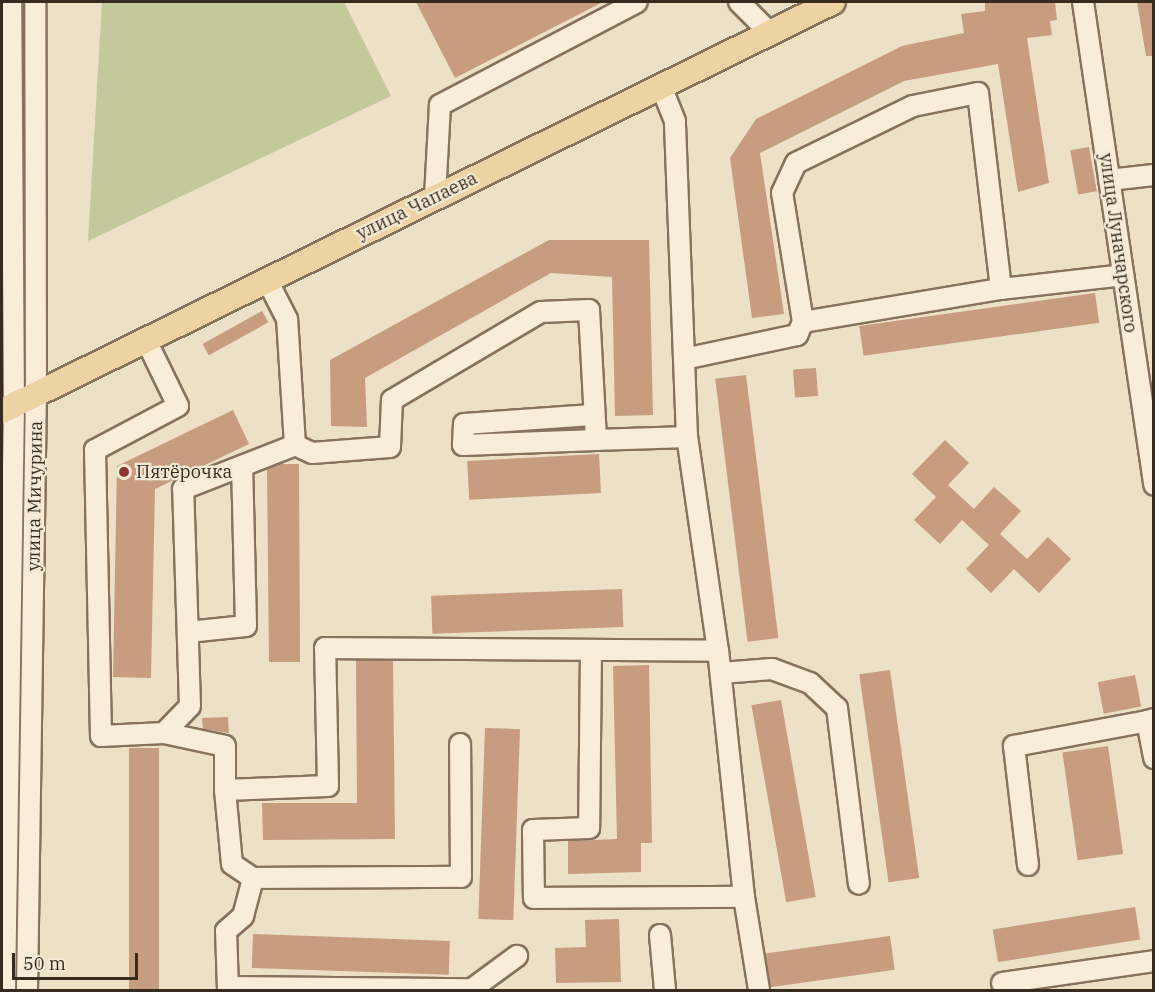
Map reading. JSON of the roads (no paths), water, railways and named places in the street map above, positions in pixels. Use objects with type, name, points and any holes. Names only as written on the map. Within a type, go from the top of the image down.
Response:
[{"type":"main road","name":"улица Чапаева","points":[[8,407],[833,2]]},
{"type":"street","name":"улица Мичурина","points":[[5,990],[11,2]]},
{"type":"street","name":"улица Мичурина","points":[[27,990],[36,393],[35,2]]},
{"type":"street","points":[[435,197],[440,105],[637,2]]},
{"type":"street","points":[[739,2],[770,33]]},
{"type":"street","name":"улица Луначарского","points":[[1083,2],[1154,485]]},
{"type":"street","points":[[661,86],[675,121],[687,437],[721,673],[744,897],[759,990]]},
{"type":"street","points":[[684,359],[796,335],[803,322],[782,193],[796,163],[913,106],[978,93],[1001,289]]},
{"type":"street","points":[[1109,180],[1154,175]]},
{"type":"street","points":[[803,322],[1001,289],[1123,276]]},
{"type":"street","points":[[267,280],[286,319],[295,446]]},
{"type":"street","points":[[164,733],[190,706],[183,489],[295,446],[312,453],[390,447],[392,400],[541,312],[589,310],[592,415],[596,440]]},
{"type":"street","points":[[146,340],[178,406],[95,450],[101,736],[164,733],[225,746],[225,790],[232,864],[253,878],[461,877],[460,744]]},
{"type":"street","points":[[592,415],[464,424],[463,445],[687,437]]},
{"type":"street","points":[[188,632],[246,626],[243,466]]},
{"type":"street","points":[[225,790],[328,786],[325,648],[718,651]]},
{"type":"street","points":[[591,650],[589,828],[533,830],[534,898],[744,897]]},
{"type":"street","points":[[721,673],[772,669],[810,683],[837,708],[859,884]]},
{"type":"street","points":[[1028,865],[1014,746],[1150,720],[1154,758]]},
{"type":"street","points":[[253,878],[243,916],[226,931],[228,989],[472,989],[518,956]]},
{"type":"street","points":[[660,935],[665,990]]},
{"type":"street","points":[[1002,983],[1154,961]]},
{"type":"place","name":"Пятёрочка","points":[[124,472]]}]
